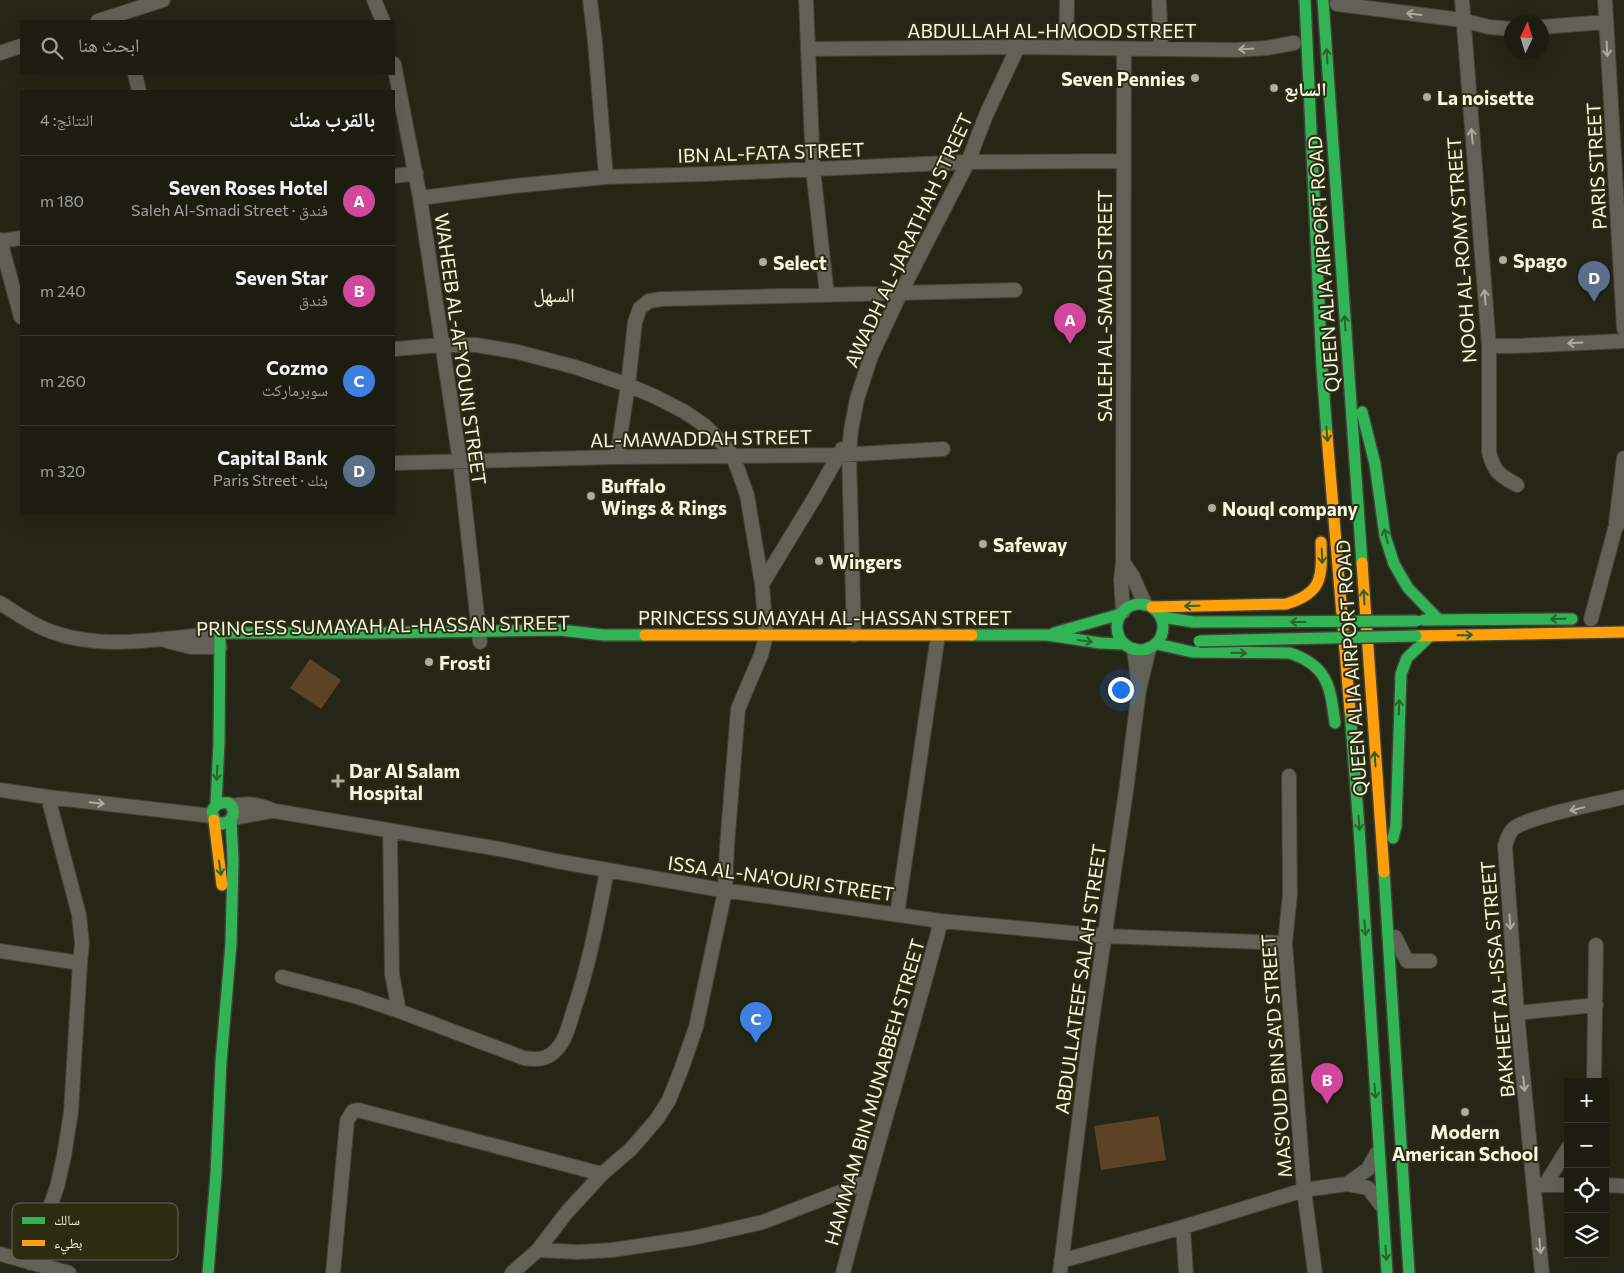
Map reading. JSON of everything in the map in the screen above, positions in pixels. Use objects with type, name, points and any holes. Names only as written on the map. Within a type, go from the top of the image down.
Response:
[{"type":"main road","name":"QUEEN ALIA AIRPORT ROAD","points":[[1305,0],[1322,368],[1362,880],[1388,1273]]},
{"type":"main road","name":"QUEEN ALIA AIRPORT ROAD","points":[[1323,0],[1393,1009],[1409,1273]]},
{"type":"main road","points":[[1334,157],[1340,128],[1340,82]]},
{"type":"main road","points":[[1298,88],[1304,124],[1312,146]]},
{"type":"main road","points":[[1317,454],[1316,417],[1322,368]]},
{"type":"main road","points":[[1348,371],[1370,442],[1385,528],[1394,564],[1410,591],[1439,620]]},
{"type":"main road","points":[[1320,529],[1322,573],[1316,587],[1302,600],[1286,604],[1148,606],[1137,604],[1122,613],[1117,629],[1119,637],[1129,647],[1160,641],[1192,652],[1290,654],[1300,656],[1314,665],[1328,682],[1332,695],[1336,733]]},
{"type":"main road","points":[[1148,606],[1162,617],[1193,622],[1595,619]]},
{"type":"main road","name":"PRINCESS SUMAYAH AL-HASSAN STREET","points":[[1047,635],[1122,613]]},
{"type":"main road","points":[[1160,641],[1164,626],[1162,617]]},
{"type":"main road","name":"PRINCESS SUMAYAH AL-HASSAN STREET","points":[[226,639],[259,631],[308,634],[479,636],[534,642]]},
{"type":"main road","name":"PRINCESS SUMAYAH AL-HASSAN STREET","points":[[247,644],[577,631],[603,636],[1047,635],[1129,647]]},
{"type":"main road","points":[[1195,640],[1624,632]]},
{"type":"main road","name":"PRINCESS SUMAYAH AL-HASSAN STREET","points":[[562,642],[592,641],[603,636]]},
{"type":"main road","points":[[1384,877],[1396,826],[1399,702],[1402,674],[1408,658],[1430,636]]},
{"type":"main road","points":[[208,1273],[216,1175],[221,1062],[231,944],[233,860],[226,639]]},
{"type":"main road","points":[[226,639],[214,813],[231,944]]},
{"type":"main road","points":[[214,813],[220,802],[230,805]]},
{"type":"main road","points":[[214,813],[222,824],[230,805]]},
{"type":"main road","points":[[1348,838],[1362,880]]},
{"type":"street","points":[[100,20],[120,12],[163,0]]},
{"type":"street","points":[[374,0],[384,20]]},
{"type":"street","points":[[384,0],[384,20]]},
{"type":"street","points":[[590,0],[596,42],[606,176]]},
{"type":"street","points":[[806,0],[814,169],[827,295]]},
{"type":"street","points":[[1066,48],[1067,0]]},
{"type":"street","points":[[1159,0],[1160,49]]},
{"type":"street","name":"NOOH AL-ROMY STREET","points":[[1462,0],[1462,20],[1489,346],[1489,452],[1493,467],[1500,476],[1517,485]]},
{"type":"street","name":"PARIS STREET","points":[[1605,0],[1624,329]]},
{"type":"street","points":[[1337,6],[1462,20],[1489,27],[1504,28]]},
{"type":"street","points":[[1549,26],[1606,22]]},
{"type":"street","name":"ABDULLAH AL-HMOOD STREET","points":[[809,49],[1018,47],[1124,50],[1236,50],[1266,48],[1294,42]]},
{"type":"street","points":[[0,53],[20,46]]},
{"type":"street","name":"AWADH AL-JARATHAH STREET","points":[[854,635],[844,454],[857,399],[871,356],[900,294],[968,162],[986,115],[1018,47]]},
{"type":"street","name":"SALEH AL-SMADI STREET","points":[[1122,613],[1124,50]]},
{"type":"street","name":"WAHEEB AL-AFYOUNI STREET","points":[[395,69],[416,173],[460,462],[479,636]]},
{"type":"street","points":[[135,75],[139,90]]},
{"type":"street","name":"IBN AL-FATA STREET","points":[[420,198],[523,184],[606,176],[968,162],[1124,161]]},
{"type":"street","points":[[395,176],[416,173]]},
{"type":"street","points":[[20,238],[0,241],[20,313]]},
{"type":"street","points":[[617,457],[635,322],[640,308],[649,301],[662,299],[1015,290]]},
{"type":"street","points":[[1489,346],[1624,340]]},
{"type":"street","points":[[395,349],[441,345],[476,345],[518,352],[574,367],[628,385],[685,412],[704,425],[733,456],[747,495],[762,584],[766,636],[738,709],[726,846],[725,891],[696,1027],[663,1112],[567,1212],[538,1250],[512,1273]]},
{"type":"street","name":"AL-MAWADDAH STREET","points":[[395,463],[617,457],[844,454],[943,449]]},
{"type":"street","points":[[762,584],[844,454]]},
{"type":"street","points":[[1595,619],[1615,529],[1624,458]]},
{"type":"street","points":[[1615,529],[1624,512]]},
{"type":"street","points":[[1123,562],[1148,606]]},
{"type":"street","name":"PRINCESS SUMAYAH AL-HASSAN STREET","points":[[0,603],[46,630],[75,638],[98,641],[164,640],[191,647],[226,639]]},
{"type":"street","points":[[897,915],[938,635]]},
{"type":"street","name":"ABDULLATEEF SALAH STREET","points":[[1061,1267],[1104,936],[1139,690],[1160,641]]},
{"type":"street","name":"ABDULLATEEF SALAH STREET","points":[[1129,647],[1139,690]]},
{"type":"street","name":"MAS'OUD BIN SA'D STREET","points":[[1289,776],[1290,894],[1285,943],[1304,1190],[1315,1273]]},
{"type":"street","points":[[0,790],[48,797],[214,813]]},
{"type":"street","points":[[48,797],[82,929],[71,1112],[64,1156],[51,1203]]},
{"type":"street","name":"BAKHEET AL-ISSA STREET","points":[[1542,1273],[1540,1185],[1517,1013],[1505,856],[1508,837],[1512,830],[1528,820],[1624,797]]},
{"type":"street","name":"ISSA AL-NA'OURI STREET","points":[[230,805],[505,850],[725,891],[941,921],[1104,936],[1285,943]]},
{"type":"street","points":[[390,831],[392,974],[399,1011]]},
{"type":"street","points":[[282,977],[358,997],[524,1058],[536,1060],[547,1057],[556,1050],[565,1038],[596,929],[607,870]]},
{"type":"street","points":[[1386,914],[1394,936],[1407,961]]},
{"type":"street","name":"HAMMAM BIN MUNABBEH STREET","points":[[843,1273],[866,1182],[912,1029],[941,921]]},
{"type":"street","points":[[1594,1078],[1596,945]]},
{"type":"street","points":[[0,951],[80,963]]},
{"type":"street","points":[[1407,961],[1430,960]]},
{"type":"street","points":[[1393,1009],[1401,973],[1407,961]]},
{"type":"street","points":[[1517,1013],[1596,1006]]},
{"type":"street","points":[[333,1273],[347,1120],[353,1111],[358,1110],[602,1174]]},
{"type":"street","points":[[1347,1184],[1368,1169],[1379,1149]]},
{"type":"street","points":[[1540,1185],[1564,1153]]},
{"type":"street","points":[[538,1250],[578,1252],[612,1250],[693,1238],[763,1222],[866,1182]]},
{"type":"street","points":[[1061,1267],[1182,1227],[1304,1190],[1347,1184],[1368,1188],[1383,1208]]},
{"type":"street","points":[[1540,1185],[1564,1185]]},
{"type":"street","points":[[1609,1185],[1624,1186]]},
{"type":"street","points":[[1182,1227],[1186,1273]]},
{"type":"street","points":[[0,1254],[12,1258]]},
{"type":"street","points":[[20,1260],[69,1273]]},
{"type":"shaded area","points":[[310,659],[341,680],[321,709],[290,688]]},
{"type":"shaded area","points":[[1159,1116],[1166,1160],[1101,1170],[1094,1126]]},
{"type":"traffic: fast","points":[[1305,0],[1322,368],[1327,435]]},
{"type":"traffic: fast","points":[[1323,0],[1362,563]]},
{"type":"traffic: fast","points":[[1362,412],[1375,464],[1385,536],[1394,564],[1408,588],[1439,620]]},
{"type":"traffic: fast","points":[[1135,604],[1145,604],[1159,614],[1163,627],[1159,640],[1153,646],[1145,650],[1135,650],[1121,640],[1117,632],[1117,622],[1127,608],[1135,604]]},
{"type":"traffic: fast","points":[[1054,633],[1121,614]]},
{"type":"traffic: fast","points":[[1162,617],[1193,622]]},
{"type":"traffic: fast","points":[[1424,620],[1572,619]]},
{"type":"traffic: fast","points":[[1193,622],[1417,621]]},
{"type":"traffic: fast","points":[[216,804],[219,742],[220,633],[560,630],[603,635],[645,635]]},
{"type":"traffic: fast","points":[[972,635],[1047,635],[1100,643],[1124,644]]},
{"type":"traffic: fast","points":[[1199,641],[1416,636]]},
{"type":"traffic: fast","points":[[1393,838],[1396,826],[1401,674],[1407,658],[1430,636]]},
{"type":"traffic: fast","points":[[1157,644],[1192,652],[1290,653],[1303,658],[1320,671],[1325,679],[1329,688],[1335,723]]},
{"type":"traffic: fast","points":[[1350,711],[1387,1273]]},
{"type":"traffic: fast","points":[[208,1273],[216,1175],[221,1062],[231,944],[233,860],[231,820],[233,809],[229,803],[215,806],[212,811],[214,820],[222,824],[231,820]]},
{"type":"traffic: fast","points":[[1384,872],[1409,1273]]},
{"type":"traffic: slow","points":[[1327,435],[1350,711]]},
{"type":"traffic: slow","points":[[1152,607],[1286,604],[1298,600],[1314,589],[1318,582],[1321,565],[1321,542]]},
{"type":"traffic: slow","points":[[1362,563],[1384,872]]},
{"type":"traffic: slow","points":[[1416,636],[1624,632]]},
{"type":"traffic: slow","points":[[645,635],[972,635]]},
{"type":"traffic: slow","points":[[214,820],[222,885]]},
{"type":"place","name":"Seven Pennies","points":[[1195,78]]},
{"type":"place","name":"السابع","points":[[1274,88]]},
{"type":"place","name":"La noisette","points":[[1427,97]]},
{"type":"place","name":"Spago","points":[[1503,260]]},
{"type":"place","name":"Select","points":[[763,262]]},
{"type":"place","name":"Capital Bank","points":[[1594,302]]},
{"type":"place","name":"Seven Roses Hotel","points":[[1070,344]]},
{"type":"place","name":"Buffalo Wings & Rings","points":[[591,496]]},
{"type":"place","name":"Nouql company","points":[[1212,508]]},
{"type":"place","name":"Safeway","points":[[983,544]]},
{"type":"place","name":"Wingers","points":[[819,561]]},
{"type":"place","name":"Frosti","points":[[429,662]]},
{"type":"place","name":"Dar Al Salam Hospital","points":[[338,781]]},
{"type":"place","name":"Cozmo","points":[[756,1043]]},
{"type":"place","name":"Seven Star","points":[[1327,1104]]},
{"type":"place","name":"Modern American School","points":[[1465,1112]]},
{"type":"district","name":"السهل","points":[[554,294]]}]
